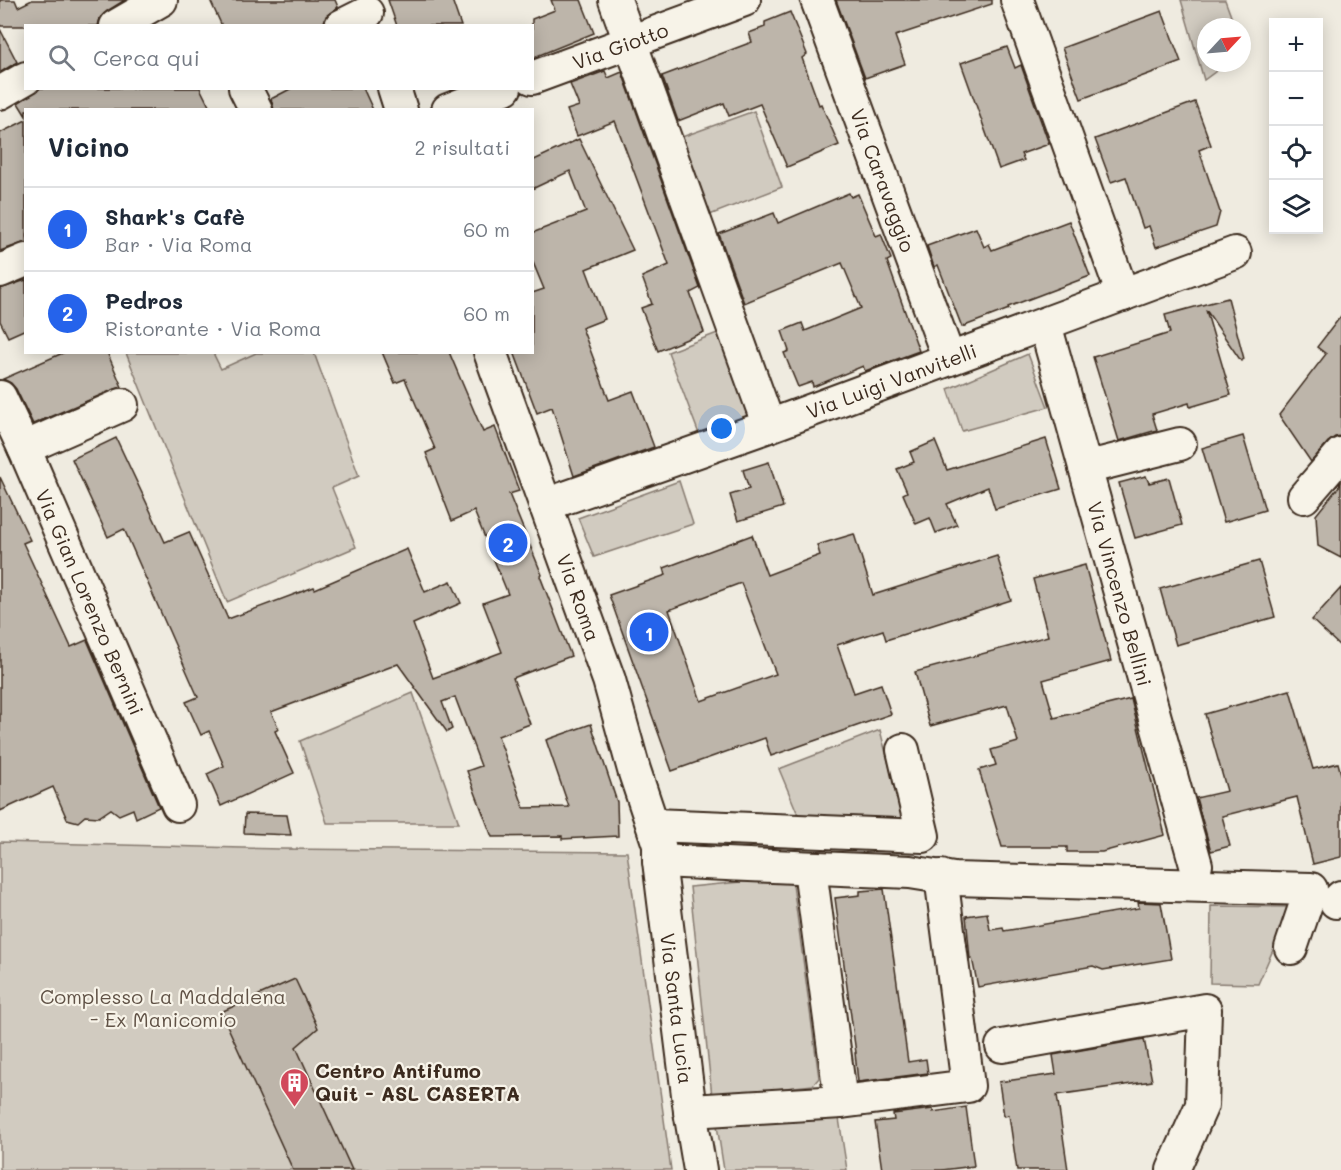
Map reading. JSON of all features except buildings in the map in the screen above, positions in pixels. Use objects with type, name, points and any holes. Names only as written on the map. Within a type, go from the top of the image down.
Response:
[{"type":"street","points":[[120,24],[161,0]]},
{"type":"street","points":[[615,0],[770,426]]},
{"type":"street","name":"Via Giotto","points":[[534,77],[744,0]]},
{"type":"street","name":"Via Caravaggio","points":[[817,0],[949,359]]},
{"type":"street","points":[[1017,0],[1123,295]]},
{"type":"street","points":[[0,93],[24,79]]},
{"type":"street","points":[[247,90],[255,108]]},
{"type":"street","points":[[395,90],[400,108]]},
{"type":"street","points":[[453,108],[500,90]]},
{"type":"street","name":"Via Luigi Vanvitelli","points":[[545,505],[770,426],[1235,253]]},
{"type":"street","points":[[0,271],[24,261]]},
{"type":"street","name":"Via Vincenzo Bellini","points":[[1045,324],[1196,865]]},
{"type":"street","name":"Via Roma","points":[[491,354],[609,680],[657,844]]},
{"type":"street","name":"Via Gian Lorenzo Bernini","points":[[0,397],[178,805]]},
{"type":"street","points":[[24,448],[122,405]]},
{"type":"street","points":[[1085,468],[1180,444]]},
{"type":"street","points":[[1304,497],[1341,454]]},
{"type":"street","points":[[657,844],[923,836],[903,750]]},
{"type":"street","points":[[657,844],[810,869],[910,872],[954,879],[1311,889],[1291,948]]},
{"type":"street","name":"Via Santa Lucia","points":[[657,844],[690,1111],[700,1170]]},
{"type":"street","points":[[810,869],[841,1102]]},
{"type":"street","points":[[690,1111],[841,1102],[968,1086],[941,876]]},
{"type":"street","points":[[1002,1046],[1205,1010],[1202,1105],[1173,1170]]},
{"type":"green space","points":[[1181,0],[1225,0],[1232,18],[1197,18],[1197,56]]},
{"type":"green space","points":[[1202,72],[1215,72],[1204,80]]},
{"type":"green space","points":[[754,111],[782,187],[702,218],[679,138]]},
{"type":"green space","points":[[720,332],[752,414],[699,434],[668,352]]},
{"type":"green space","points":[[126,354],[214,354],[221,369],[254,354],[314,354],[359,476],[332,488],[356,547],[227,602]]},
{"type":"green space","points":[[1028,354],[1048,407],[962,431],[948,389]]},
{"type":"green space","points":[[679,481],[693,524],[594,557],[578,518]]},
{"type":"green space","points":[[413,693],[459,823],[327,823],[300,741]]},
{"type":"green space","points":[[880,730],[903,819],[799,817],[779,769]]},
{"type":"green space","name":"Complesso La Maddalena - Ex Manicomio","points":[[0,842],[280,849],[627,852],[671,1170],[0,1170]]},
{"type":"green space","points":[[780,878],[793,885],[819,1078],[813,1085],[712,1096],[690,887]]},
{"type":"green space","points":[[1211,906],[1292,907],[1258,984],[1210,983]]},
{"type":"green space","points":[[838,1112],[847,1170],[724,1170],[716,1119]]},
{"type":"place","name":"Pedros","points":[[508,543]]},
{"type":"place","name":"Shark's Cafè","points":[[649,632]]},
{"type":"place","name":"Centro Antifumo Quit - ASL CASERTA","points":[[294,1108]]}]
